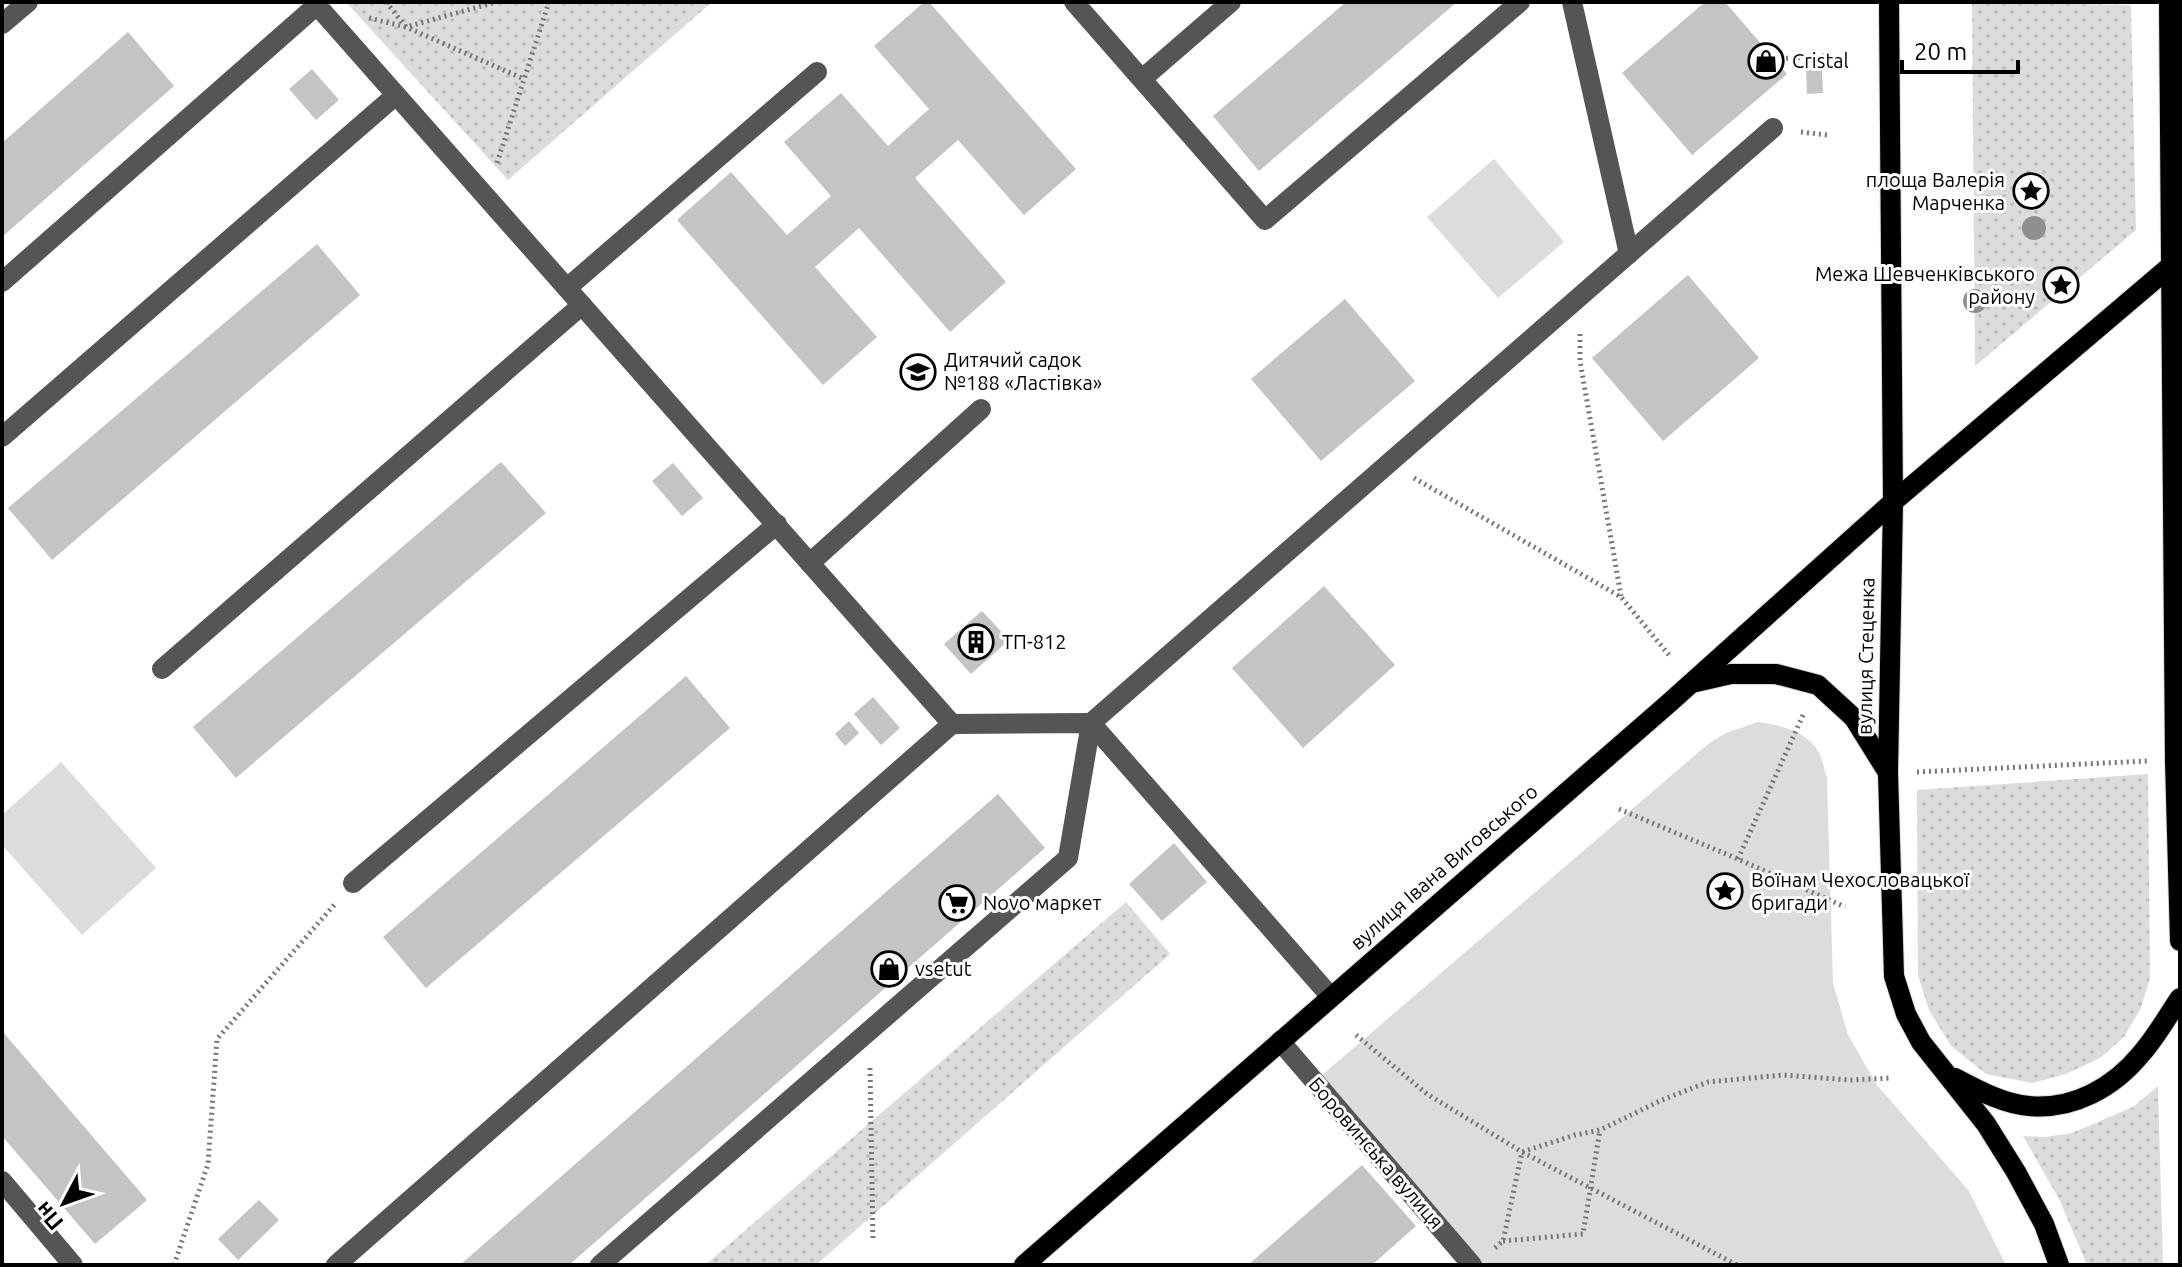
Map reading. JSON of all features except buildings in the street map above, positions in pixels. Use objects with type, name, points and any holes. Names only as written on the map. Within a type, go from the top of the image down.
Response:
[{"type":"main road","name":"вулиця Стеценка","points":[[1889,2],[1893,502],[1888,773],[1894,976],[1906,1014],[1921,1042],[1986,1124],[2016,1172],[2044,1224],[2059,1265]]},
{"type":"main road","points":[[2169,2],[2175,262],[2175,761],[2180,941]]},
{"type":"main road","points":[[2170,26],[2180,45]]},
{"type":"main road","points":[[1893,502],[2175,262]]},
{"type":"main road","name":"вулиця Івана Виговського","points":[[1024,1265],[1692,682],[1893,502]]},
{"type":"main road","points":[[1692,682],[1731,674],[1776,674],[1818,685],[1854,718],[1888,773]]},
{"type":"main road","points":[[1948,1074],[1986,1095],[2029,1107],[2073,1103],[2112,1084],[2142,1054],[2180,998]]},
{"type":"street","points":[[2,24],[28,2]]},
{"type":"street","points":[[1074,2],[1265,220],[1520,2]]},
{"type":"street","points":[[1142,79],[1231,2]]},
{"type":"street","points":[[1572,2],[1629,254]]},
{"type":"street","points":[[2,282],[316,4],[952,724]]},
{"type":"street","points":[[567,288],[817,72]]},
{"type":"street","points":[[2,437],[396,95]]},
{"type":"street","points":[[600,1265],[1068,858],[1091,723],[1773,128]]},
{"type":"street","points":[[162,669],[582,305]]},
{"type":"street","points":[[810,563],[981,409]]},
{"type":"street","points":[[353,883],[777,524]]},
{"type":"street","points":[[336,1265],[952,724],[1091,723],[1331,997]]},
{"type":"street","name":"Боровинська вулиця","points":[[1280,1041],[1479,1261]]},
{"type":"street","points":[[2,1181],[73,1265]]},
{"type":"path","points":[[386,2],[406,27]]},
{"type":"path","points":[[406,27],[496,2]]},
{"type":"path","points":[[489,199],[500,152],[549,2]]},
{"type":"path","points":[[316,4],[406,27],[524,79]]},
{"type":"path","points":[[1774,59],[1826,56]]},
{"type":"path","points":[[1581,295],[1580,361],[1621,597]]},
{"type":"path","points":[[1389,463],[1621,597],[1669,655]]},
{"type":"path","points":[[1738,859],[1804,713]]},
{"type":"path","points":[[1916,772],[2147,761]]},
{"type":"path","points":[[1619,809],[1845,907]]},
{"type":"path","points":[[174,1265],[208,1164],[217,1039],[353,883]]},
{"type":"path","points":[[869,1031],[873,1242]]},
{"type":"path","points":[[1356,1035],[1427,1094],[1522,1152],[1737,1265]]},
{"type":"path","points":[[1522,1152],[1600,1130],[1708,1082],[1783,1075],[1850,1080],[1890,1078]]},
{"type":"path","points":[[1479,1261],[1503,1241],[1583,1234],[1600,1130]]},
{"type":"path","points":[[1503,1241],[1522,1152]]},
{"type":"shaded area","points":[[346,2],[712,2],[508,180]]},
{"type":"shaded area","points":[[1972,2],[2131,5],[2136,230],[1975,366]]},
{"type":"shaded area","points":[[1494,159],[1564,242],[1498,298],[1427,217]]},
{"type":"shaded area","points":[[1758,722],[1784,727],[1808,739],[1819,753],[1827,778],[1833,983],[1848,1035],[1877,1085],[1969,1191],[2006,1265],[1459,1265],[1308,1087],[1708,744],[1726,733]]},
{"type":"shaded area","points":[[61,762],[156,868],[82,935],[2,845],[2,815]]},
{"type":"shaded area","points":[[2148,774],[2150,978],[2141,1008],[2124,1037],[2100,1058],[2066,1074],[2032,1083],[1986,1074],[1951,1046],[1929,1010],[1918,975],[1917,790]]},
{"type":"shaded area","points":[[1126,902],[1170,954],[816,1265],[705,1265]]},
{"type":"shaded area","points":[[2158,1086],[2163,1265],[2087,1265],[2060,1201],[2023,1136],[2072,1133],[2133,1107]]},
{"type":"place","name":"Cristal","points":[[1766,61]]},
{"type":"place","name":"площа Валерія Марченка","points":[[2031,191]]},
{"type":"place","name":"Межа Шевченківського району","points":[[2061,285]]},
{"type":"place","name":"Дитячий садок №188 «Ластівка»","points":[[918,372]]},
{"type":"place","name":"ТП-812","points":[[976,642]]},
{"type":"place","name":"Воїнам Чехословацької бригади","points":[[1725,891]]},
{"type":"place","name":"Novo маркет","points":[[957,903]]},
{"type":"place","name":"vsetut","points":[[889,969]]}]
